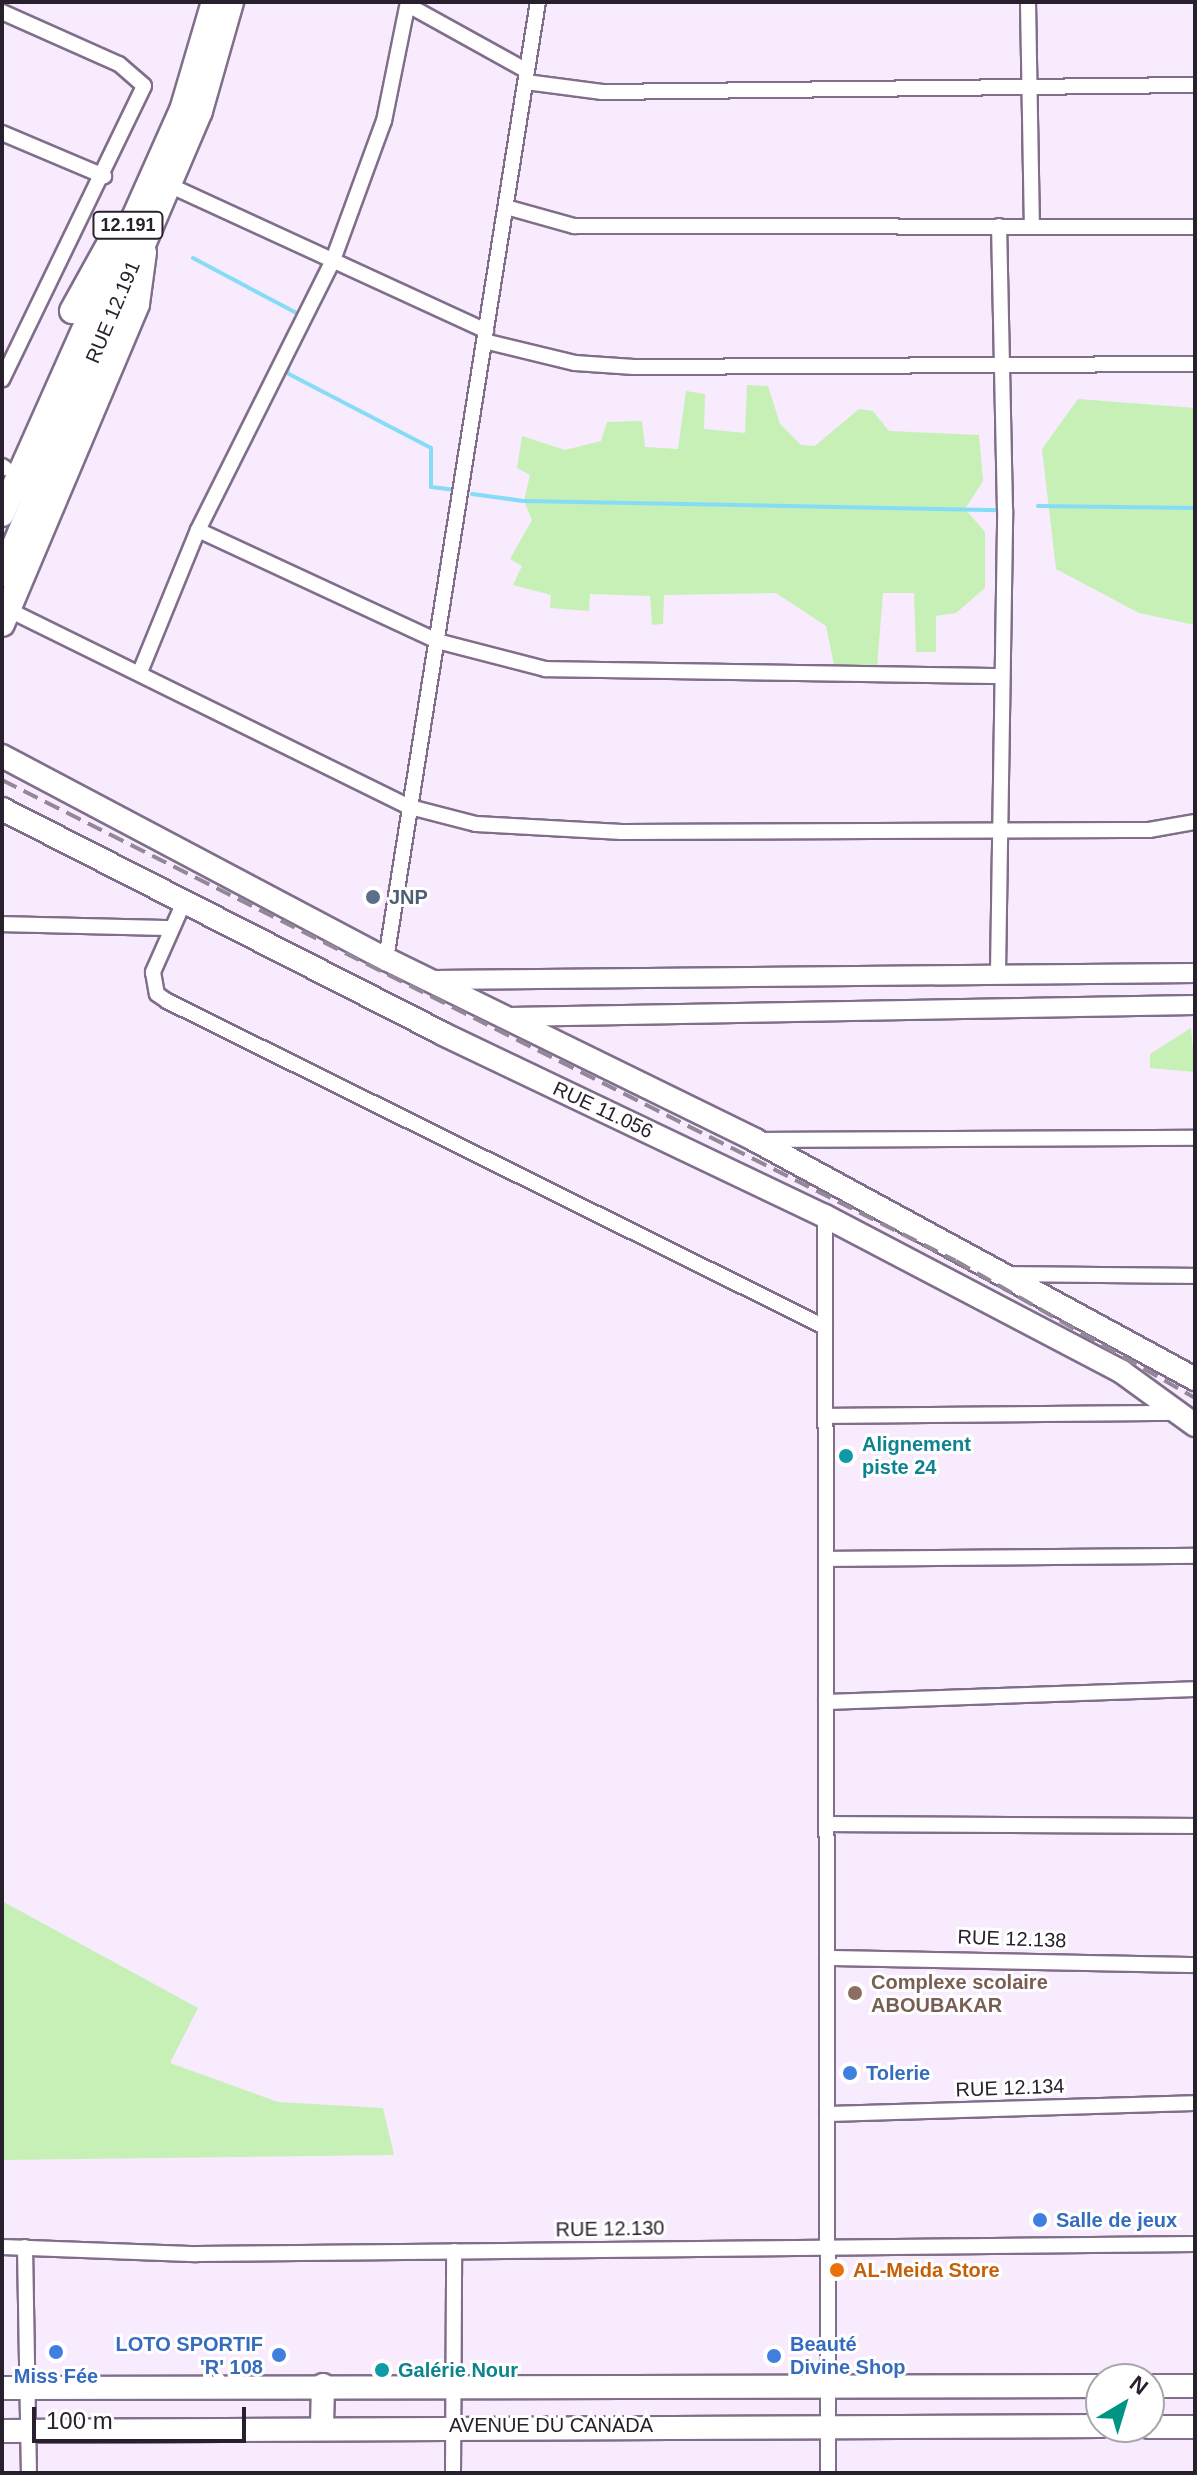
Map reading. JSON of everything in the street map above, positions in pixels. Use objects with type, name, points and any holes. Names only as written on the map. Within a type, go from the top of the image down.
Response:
[{"type":"main road","name":"RUE 12.191","points":[[2,575],[42,449],[134,236],[183,107],[214,2]]},
{"type":"main road","name":"RUE 12.191","points":[[134,236],[169,185],[219,63],[231,2]]},
{"type":"main road","points":[[3,470],[92,264],[134,236],[146,274],[137,304],[5,617]]},
{"type":"main road","name":"RUE 12.191","points":[[2,514],[42,449]]},
{"type":"main road","points":[[2,756],[386,959],[510,1017],[755,1140],[1195,1379]]},
{"type":"main road","name":"RUE 11.056","points":[[2,809],[184,902],[825,1216],[1122,1372],[1188,1419]]},
{"type":"main road","name":"AVENUE DU CANADA","points":[[2,2388],[448,2384],[1085,2386]]},
{"type":"main road","points":[[322,2426],[323,2385]]},
{"type":"main road","points":[[1165,2386],[1195,2386]]},
{"type":"main road","name":"AVENUE DU CANADA","points":[[2,2431],[451,2425],[1085,2426]]},
{"type":"main road","points":[[1165,2427],[1195,2427]]},
{"type":"street","points":[[386,959],[538,2]]},
{"type":"street","points":[[1028,2],[1032,85],[1032,226]]},
{"type":"street","points":[[140,672],[198,530],[333,260],[384,121],[408,3],[526,76],[602,92],[1195,85]]},
{"type":"street","points":[[2,12],[137,75],[142,102],[2,380]]},
{"type":"street","points":[[2,133],[104,176]]},
{"type":"street","points":[[169,185],[333,260],[485,336],[602,366],[1195,364]]},
{"type":"street","points":[[506,207],[574,226],[1195,227]]},
{"type":"street","points":[[998,972],[1002,676],[999,226]]},
{"type":"street","points":[[198,530],[437,641],[545,669],[1002,676]]},
{"type":"street","points":[[5,617],[140,672],[410,807],[521,830],[1149,830],[1195,822]]},
{"type":"street","points":[[184,902],[169,928],[153,972],[157,994],[167,1001],[825,1327]]},
{"type":"street","points":[[2,924],[169,928]]},
{"type":"street","points":[[434,980],[998,972],[1195,973]]},
{"type":"street","points":[[510,1017],[1195,1005]]},
{"type":"street","points":[[755,1140],[1195,1138]]},
{"type":"street","points":[[825,1216],[828,2473]]},
{"type":"street","points":[[1006,1274],[1195,1276]]},
{"type":"street","points":[[825,1416],[1188,1419]]},
{"type":"street","points":[[826,1559],[1195,1556]]},
{"type":"street","points":[[826,1702],[1195,1689]]},
{"type":"street","points":[[826,1824],[1195,1826]]},
{"type":"street","name":"RUE 12.138","points":[[827,1958],[1195,1965]]},
{"type":"street","name":"RUE 12.134","points":[[827,2114],[1195,2103]]},
{"type":"street","name":"RUE 12.130","points":[[2,2247],[197,2254],[828,2245],[1195,2244]]},
{"type":"street","points":[[25,2247],[29,2473]]},
{"type":"street","points":[[453,2473],[448,2384],[454,2251]]},
{"type":"green space","points":[[747,385],[768,386],[780,424],[801,445],[815,446],[859,409],[873,411],[889,431],[979,435],[983,481],[965,509],[985,532],[985,588],[956,613],[936,616],[936,652],[916,652],[914,593],[883,593],[877,667],[834,665],[826,626],[776,593],[664,595],[663,624],[652,625],[650,596],[590,594],[589,611],[550,608],[551,595],[513,585],[522,566],[510,559],[532,520],[524,501],[530,475],[517,468],[522,436],[565,450],[601,441],[607,422],[642,421],[645,447],[678,449],[686,391],[705,394],[704,429],[745,433]]},
{"type":"green space","points":[[1078,399],[1195,408],[1195,625],[1139,613],[1056,569],[1042,449]]},
{"type":"green space","points":[[1191,1028],[1195,1072],[1150,1068],[1150,1054]]},
{"type":"green space","points":[[2,1901],[198,2008],[170,2063],[278,2102],[383,2108],[394,2155],[2,2160]]},
{"type":"waterway","points":[[193,258],[300,315]]},
{"type":"waterway","points":[[290,358],[287,373],[431,448],[431,487],[456,490]]},
{"type":"waterway","points":[[472,494],[524,501],[1001,510]]},
{"type":"waterway","points":[[1038,506],[1195,508]]},
{"type":"railway","points":[[2,780],[956,1261],[1195,1398]]},
{"type":"place","name":"JNP","points":[[373,897]]},
{"type":"place","name":"Alignement piste 24","points":[[846,1456]]},
{"type":"place","name":"Complexe scolaire ABOUBAKAR","points":[[855,1993]]},
{"type":"place","name":"Tolerie","points":[[850,2073]]},
{"type":"place","name":"Salle de jeux","points":[[1040,2220]]},
{"type":"place","name":"AL-Meida Store","points":[[837,2270]]},
{"type":"place","name":"Miss Fée","points":[[56,2352]]},
{"type":"place","name":"LOTO SPORTIF 'R' 108","points":[[279,2355]]},
{"type":"place","name":"Beauté Divine Shop","points":[[774,2356]]},
{"type":"place","name":"Galérie Nour","points":[[382,2370]]}]
